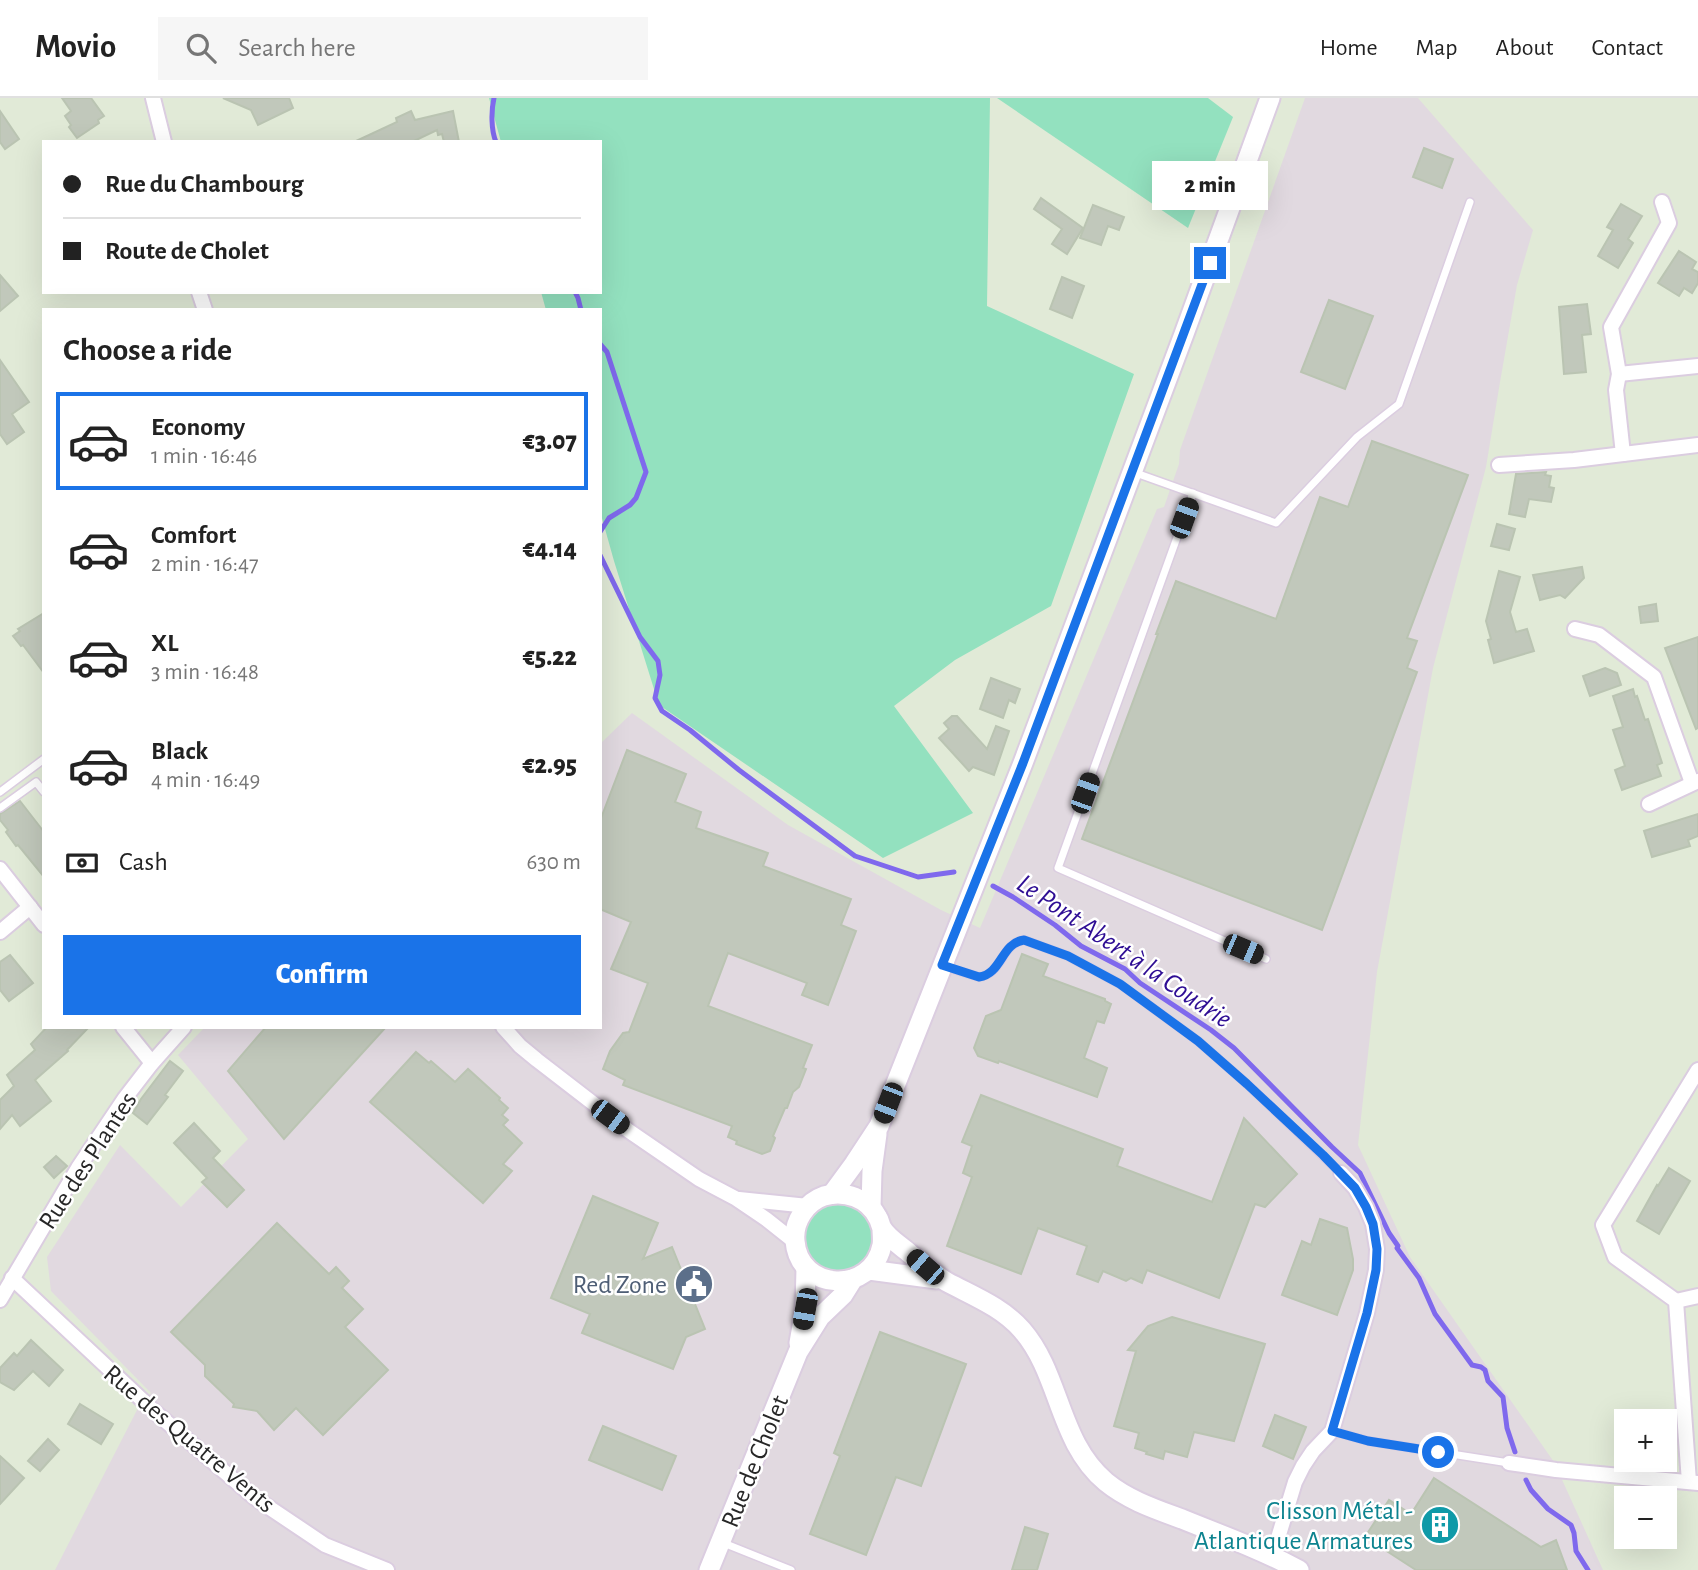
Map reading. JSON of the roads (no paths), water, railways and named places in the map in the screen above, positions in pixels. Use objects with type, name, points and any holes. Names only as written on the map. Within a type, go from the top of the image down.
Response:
[{"type":"main road","points":[[832,1194],[879,1126],[1023,763],[1270,98]]},
{"type":"main road","points":[[870,1206],[879,1126]]},
{"type":"main road","points":[[832,1194],[859,1198],[870,1206],[882,1229],[878,1258],[861,1274],[841,1282],[816,1276],[806,1268],[798,1256],[795,1242],[795,1228],[800,1216],[819,1198],[832,1194]]},
{"type":"main road","points":[[882,1229],[944,1281],[995,1307],[1022,1329],[1041,1357],[1067,1428],[1079,1450],[1103,1479],[1138,1502],[1285,1565]]},
{"type":"main road","name":"Rue de Cholet","points":[[798,1352],[805,1309],[806,1268]]},
{"type":"main road","points":[[861,1274],[920,1276],[944,1281]]},
{"type":"main road","name":"Rue de Cholet","points":[[709,1570],[798,1352],[820,1317],[861,1274]]},
{"type":"street","points":[[153,98],[164,140]]},
{"type":"street","points":[[1623,454],[1616,390],[1619,374],[1611,327],[1669,223],[1662,202]]},
{"type":"street","points":[[1619,374],[1698,366]]},
{"type":"street","points":[[1499,465],[1574,460],[1698,445]]},
{"type":"street","points":[[1575,629],[1599,635],[1654,677],[1695,782],[1649,804]]},
{"type":"street","points":[[0,869],[42,922]]},
{"type":"street","points":[[0,932],[30,907]]},
{"type":"street","points":[[125,1029],[152,1063]]},
{"type":"street","name":"Rue des Plantes","points":[[0,1300],[78,1168],[125,1098],[182,1029]]},
{"type":"street","points":[[505,1029],[537,1060],[629,1131],[699,1180],[735,1198],[795,1242]]},
{"type":"street","points":[[1509,1463],[1556,1470],[1694,1482],[1676,1301],[1615,1257],[1603,1225],[1698,1070]]},
{"type":"street","points":[[1285,1565],[1278,1538],[1295,1482],[1313,1451],[1332,1431],[1367,1313],[1376,1270],[1377,1249],[1373,1224],[1355,1188],[1341,1173]]},
{"type":"street","points":[[735,1198],[808,1206]]},
{"type":"street","name":"Rue des Quatre Vents","points":[[12,1278],[155,1412],[255,1498],[325,1545],[387,1570]]},
{"type":"street","points":[[1676,1301],[1698,1296]]},
{"type":"lane","points":[[1132,471],[1276,523],[1357,437],[1399,404],[1470,202]]},
{"type":"lane","points":[[1193,493],[1058,868],[1266,959]]},
{"type":"lane","points":[[0,793],[42,761]]},
{"type":"lane","points":[[0,808],[36,782],[42,790]]},
{"type":"lane","points":[[942,965],[984,977],[994,970],[1012,944],[1024,940],[1068,956],[1120,984],[1198,1041],[1341,1173]]},
{"type":"lane","points":[[1332,1431],[1368,1441],[1509,1463]]},
{"type":"lane","points":[[721,1542],[791,1570]]},
{"type":"waterway","name":"Le Pont Abert à la Coudrie","points":[[494,98],[492,120],[495,140]]},
{"type":"waterway","name":"Le Pont Abert à la Coudrie","points":[[576,294],[580,308]]},
{"type":"waterway","name":"Le Pont Abert à la Coudrie","points":[[602,346],[607,352],[646,472],[636,498],[609,518],[602,529]]},
{"type":"waterway","name":"Le Pont Abert à la Coudrie","points":[[602,559],[640,637],[658,661],[660,675],[655,698],[662,711],[855,856],[918,877],[954,872]]},
{"type":"waterway","name":"Le Pont Abert à la Coudrie","points":[[993,886],[1055,925],[1081,946],[1125,969],[1140,983],[1211,1030],[1234,1048],[1360,1173],[1397,1248],[1419,1278],[1435,1314],[1472,1365],[1485,1370],[1488,1381],[1503,1397],[1507,1428],[1515,1452]]},
{"type":"waterway","name":"Le Pont Abert à la Coudrie","points":[[1526,1480],[1548,1509],[1571,1525],[1576,1551],[1588,1570]]},
{"type":"place","name":"Red Zone","points":[[694,1284]]},
{"type":"place","name":"Clisson Métal - Atlantique Armatures","points":[[1440,1525]]}]
